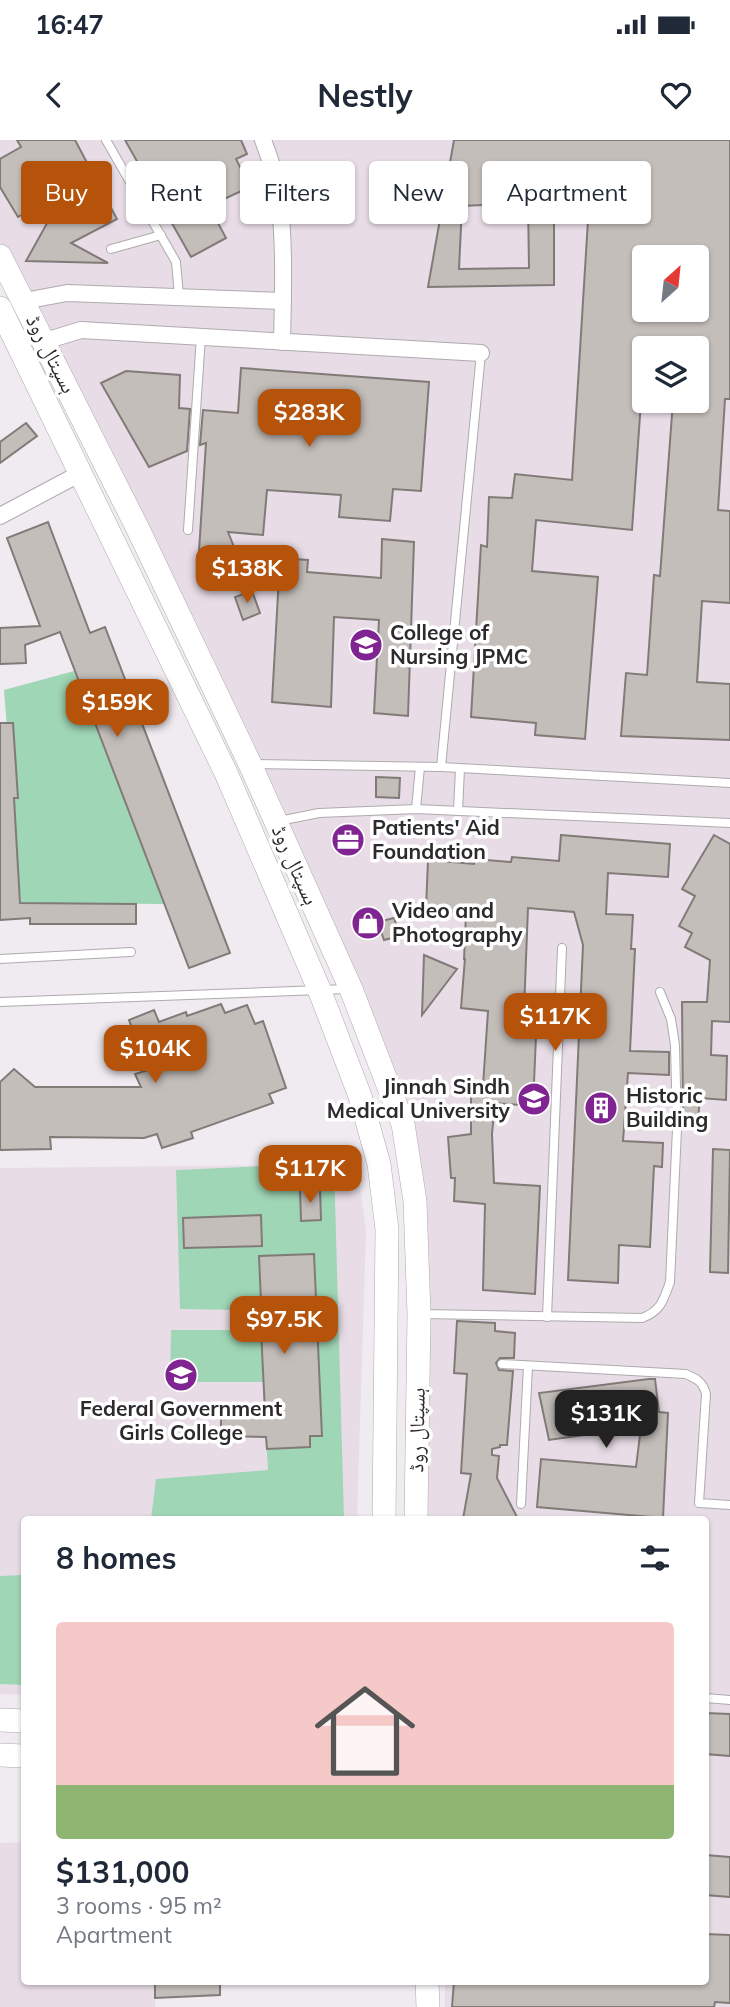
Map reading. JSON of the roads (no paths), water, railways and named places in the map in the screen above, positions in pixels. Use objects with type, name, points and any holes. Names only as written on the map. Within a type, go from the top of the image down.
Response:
[{"type":"main road","name":"ہسپتال روڈ","points":[[0,256],[137,527],[250,764],[351,989],[402,1124],[415,1201],[419,1314],[416,1516]]},
{"type":"main road","name":"ہسپتال روڈ","points":[[3,323],[81,473],[226,774],[318,989],[360,1096],[379,1164],[387,1230],[384,1516]]},
{"type":"main road","points":[[0,1720],[21,1721]]},
{"type":"main road","points":[[0,1755],[21,1756]]},
{"type":"main road","points":[[427,1985],[428,2007]]},
{"type":"street","points":[[263,140],[270,161]]},
{"type":"street","points":[[280,224],[282,342]]},
{"type":"street","points":[[24,301],[66,293],[283,301]]},
{"type":"street","points":[[45,341],[81,330],[481,353]]},
{"type":"street","points":[[0,516],[81,473]]},
{"type":"lane","points":[[106,140],[178,268],[179,296]]},
{"type":"lane","points":[[111,249],[161,235]]},
{"type":"lane","points":[[188,530],[201,336]]},
{"type":"lane","points":[[441,767],[481,353]]},
{"type":"lane","points":[[250,764],[441,767],[730,783]]},
{"type":"lane","points":[[416,809],[420,767]]},
{"type":"lane","points":[[458,811],[460,769]]},
{"type":"lane","points":[[275,822],[319,813],[416,809],[730,823]]},
{"type":"lane","points":[[547,1317],[562,948]]},
{"type":"lane","points":[[0,959],[131,952]]},
{"type":"lane","points":[[0,1002],[351,989]]},
{"type":"lane","points":[[419,1314],[642,1318],[654,1314],[664,1301],[670,1282],[677,1129],[675,1045],[671,1019],[660,992]]},
{"type":"lane","points":[[502,1364],[686,1374],[701,1382],[706,1394],[699,1503],[730,1505]]},
{"type":"lane","points":[[521,1504],[528,1366]]},
{"type":"lane","points":[[709,1698],[730,1700]]},
{"type":"place","name":"College of Nursing JPMC","points":[[366,645]]},
{"type":"place","name":"Patients' Aid Foundation","points":[[348,840]]},
{"type":"place","name":"Video and Photography","points":[[368,923]]},
{"type":"place","name":"Jinnah Sindh Medical University","points":[[534,1099]]},
{"type":"place","name":"Historic Building","points":[[601,1108]]},
{"type":"place","name":"Federal Government Girls College","points":[[181,1375]]}]
